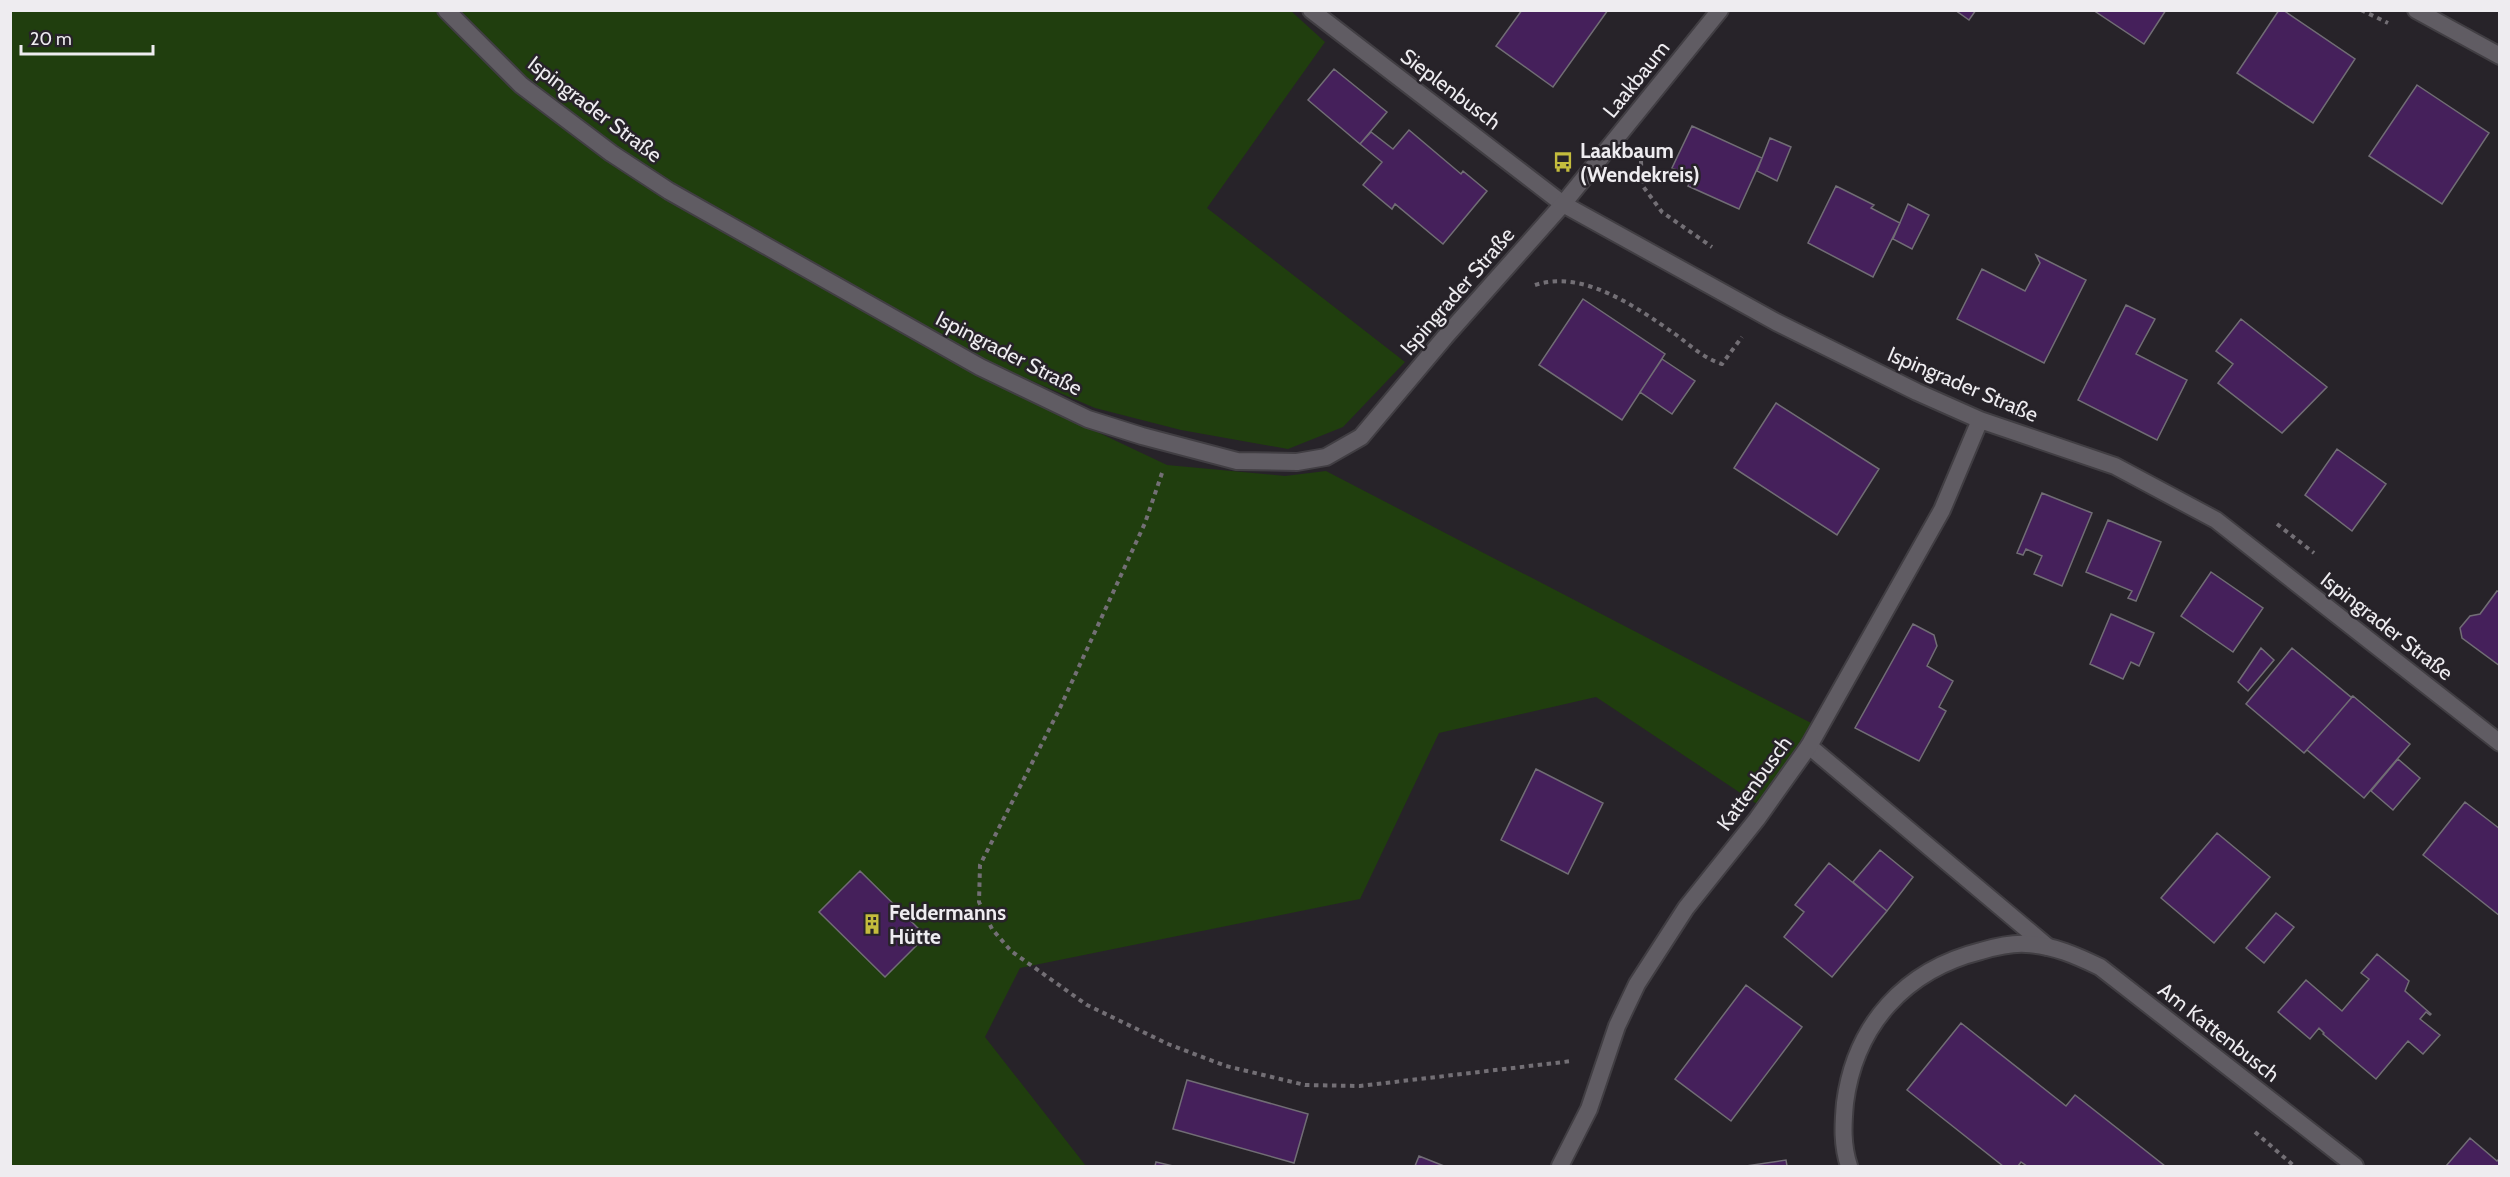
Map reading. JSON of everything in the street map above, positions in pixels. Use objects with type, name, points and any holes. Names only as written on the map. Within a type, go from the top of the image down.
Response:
[{"type":"street","name":"Ispingrader Straße","points":[[446,10],[521,85],[611,153],[669,191],[980,367],[1088,419],[1237,461],[1298,462],[1326,457],[1361,437],[1445,337],[1563,204],[1776,322],[1917,392],[1980,420],[2115,466],[2216,520],[2499,743]]},
{"type":"street","name":"Sieplenbusch","points":[[1311,10],[1563,204]]},
{"type":"street","name":"Laakbaum","points":[[1563,204],[1720,10]]},
{"type":"street","points":[[2416,10],[2499,56]]},
{"type":"street","name":"Kattenbusch","points":[[1560,1167],[1589,1109],[1605,1057],[1637,984],[1686,908],[1757,819],[1809,746],[1942,510],[1980,420]]},
{"type":"street","name":"Am Kattenbusch","points":[[1809,746],[2048,947]]},
{"type":"street","name":"Am Kattenbusch","points":[[1849,1167],[1844,1149],[1844,1117],[1848,1085],[1857,1052],[1891,1001],[1914,980],[1959,957],[2010,945],[2026,944],[2072,954],[2100,968],[2355,1167]]},
{"type":"path","points":[[1642,155],[1640,163],[1642,185],[1662,212],[1713,248]]},
{"type":"path","points":[[1528,287],[1559,280],[1599,290],[1618,298],[1675,334],[1701,355],[1722,364],[1748,331]]},
{"type":"path","points":[[1172,444],[1144,523],[1059,710],[980,865],[979,902],[993,929],[1011,951],[1087,1005],[1168,1044],[1226,1066],[1305,1084],[1360,1086],[1605,1057]]},
{"type":"path","points":[[2273,521],[2321,559]]},
{"type":"path","points":[[2249,1126],[2294,1167]]},
{"type":"green space","points":[[10,11],[437,11],[514,86],[662,195],[973,373],[1167,465],[1285,476],[1326,471],[1813,724],[1757,804],[1596,697],[1439,733],[1360,899],[1020,968],[985,1037],[1086,1166],[11,1166]]},
{"type":"green space","points":[[456,11],[1291,11],[1325,42],[1207,208],[1405,362],[1343,427],[1288,449],[1181,430],[1095,408],[985,361],[658,175],[532,85]]},
{"type":"building","points":[[1522,10],[1608,10],[1553,87],[1496,46]]},
{"type":"building","points":[[1955,10],[1976,10],[1969,20]]},
{"type":"building","points":[[2093,10],[2166,10],[2144,44]]},
{"type":"building","points":[[2279,10],[2283,10],[2355,59],[2313,123],[2237,73]]},
{"type":"building","points":[[1334,69],[1387,112],[1360,144],[1308,100]]},
{"type":"building","points":[[2417,85],[2489,133],[2442,204],[2369,156]]},
{"type":"building","points":[[1692,126],[1762,158],[1739,209],[1688,186],[1692,177],[1672,168]]},
{"type":"building","points":[[1409,130],[1461,174],[1463,171],[1487,191],[1443,244],[1395,204],[1392,209],[1363,185],[1382,162],[1360,144],[1371,132],[1393,149]]},
{"type":"building","points":[[1770,138],[1791,147],[1777,181],[1757,171]]},
{"type":"building","points":[[1836,186],[1874,205],[1871,208],[1900,223],[1873,277],[1808,243]]},
{"type":"building","points":[[1908,204],[1929,215],[1912,249],[1893,239]]},
{"type":"building","points":[[2036,255],[2086,280],[2044,363],[1957,319],[1982,269],[2025,291],[2040,263]]},
{"type":"building","points":[[1583,299],[1665,354],[1622,420],[1539,365]]},
{"type":"building","points":[[2126,305],[2155,319],[2136,354],[2187,380],[2157,440],[2078,400]]},
{"type":"building","points":[[2241,319],[2327,387],[2282,433],[2218,383],[2233,364],[2216,351]]},
{"type":"building","points":[[1662,359],[1695,381],[1672,414],[1640,392]]},
{"type":"building","points":[[1776,403],[1879,469],[1837,535],[1734,468]]},
{"type":"building","points":[[2337,449],[2386,484],[2352,531],[2305,495]]},
{"type":"building","points":[[2042,493],[2092,513],[2062,586],[2034,574],[2042,556],[2026,549],[2023,555],[2017,553]]},
{"type":"building","points":[[2108,520],[2161,542],[2136,601],[2128,598],[2132,591],[2086,572]]},
{"type":"building","points":[[2211,572],[2263,608],[2233,652],[2181,616]]},
{"type":"building","points":[[2497,591],[2500,592],[2500,666],[2462,638],[2460,628],[2470,616],[2480,614]]},
{"type":"building","points":[[2111,614],[2154,633],[2139,666],[2131,662],[2123,679],[2090,664]]},
{"type":"building","points":[[1913,624],[1934,635],[1937,646],[1927,666],[1953,681],[1939,707],[1946,711],[1919,761],[1855,728]]},
{"type":"building","points":[[2261,648],[2274,660],[2248,691],[2238,682]]},
{"type":"building","points":[[2292,648],[2351,697],[2353,696],[2304,753],[2246,704]]},
{"type":"building","points":[[2353,696],[2410,744],[2364,798],[2307,750],[2304,753]]},
{"type":"building","points":[[2398,759],[2420,778],[2393,810],[2371,791]]},
{"type":"building","points":[[1536,769],[1603,803],[1568,874],[1501,840]]},
{"type":"building","points":[[2465,802],[2500,829],[2500,916],[2423,855]]},
{"type":"building","points":[[2217,833],[2270,877],[2214,943],[2161,898]]},
{"type":"building","points":[[1880,850],[1913,877],[1887,911],[1853,882]]},
{"type":"building","points":[[1829,863],[1887,911],[1832,977],[1784,937],[1804,912],[1795,905]]},
{"type":"building","name":"Feldermanns Hütte","points":[[860,871],[926,936],[885,977],[819,912]]},
{"type":"building","points":[[2276,913],[2294,927],[2264,963],[2246,948]]},
{"type":"building","points":[[2377,954],[2409,981],[2405,991],[2431,1014],[2426,1012],[2420,1019],[2440,1035],[2423,1054],[2408,1041],[2376,1079],[2323,1034],[2319,1028],[2310,1039],[2278,1012],[2306,980],[2342,1011],[2369,979],[2361,973]]},
{"type":"building","points":[[1746,985],[1802,1027],[1731,1121],[1675,1079]]},
{"type":"building","points":[[1961,1023],[2066,1106],[2075,1095],[2165,1166],[2027,1166],[2021,1162],[2018,1166],[2003,1166],[1907,1090]]},
{"type":"building","points":[[1187,1080],[1308,1114],[1294,1163],[1173,1129]]},
{"type":"building","points":[[2470,1138],[2497,1161],[2500,1158],[2500,1166],[2446,1166]]},
{"type":"building","points":[[1419,1156],[1444,1166],[1415,1166]]},
{"type":"building","points":[[1786,1160],[1787,1166],[1746,1166]]},
{"type":"building","points":[[1156,1162],[1173,1166],[1155,1166]]},
{"type":"place","name":"Laakbaum (Wendekreis)","points":[[1563,162]]},
{"type":"place","name":"Feldermanns Hütte","points":[[872,924]]}]
